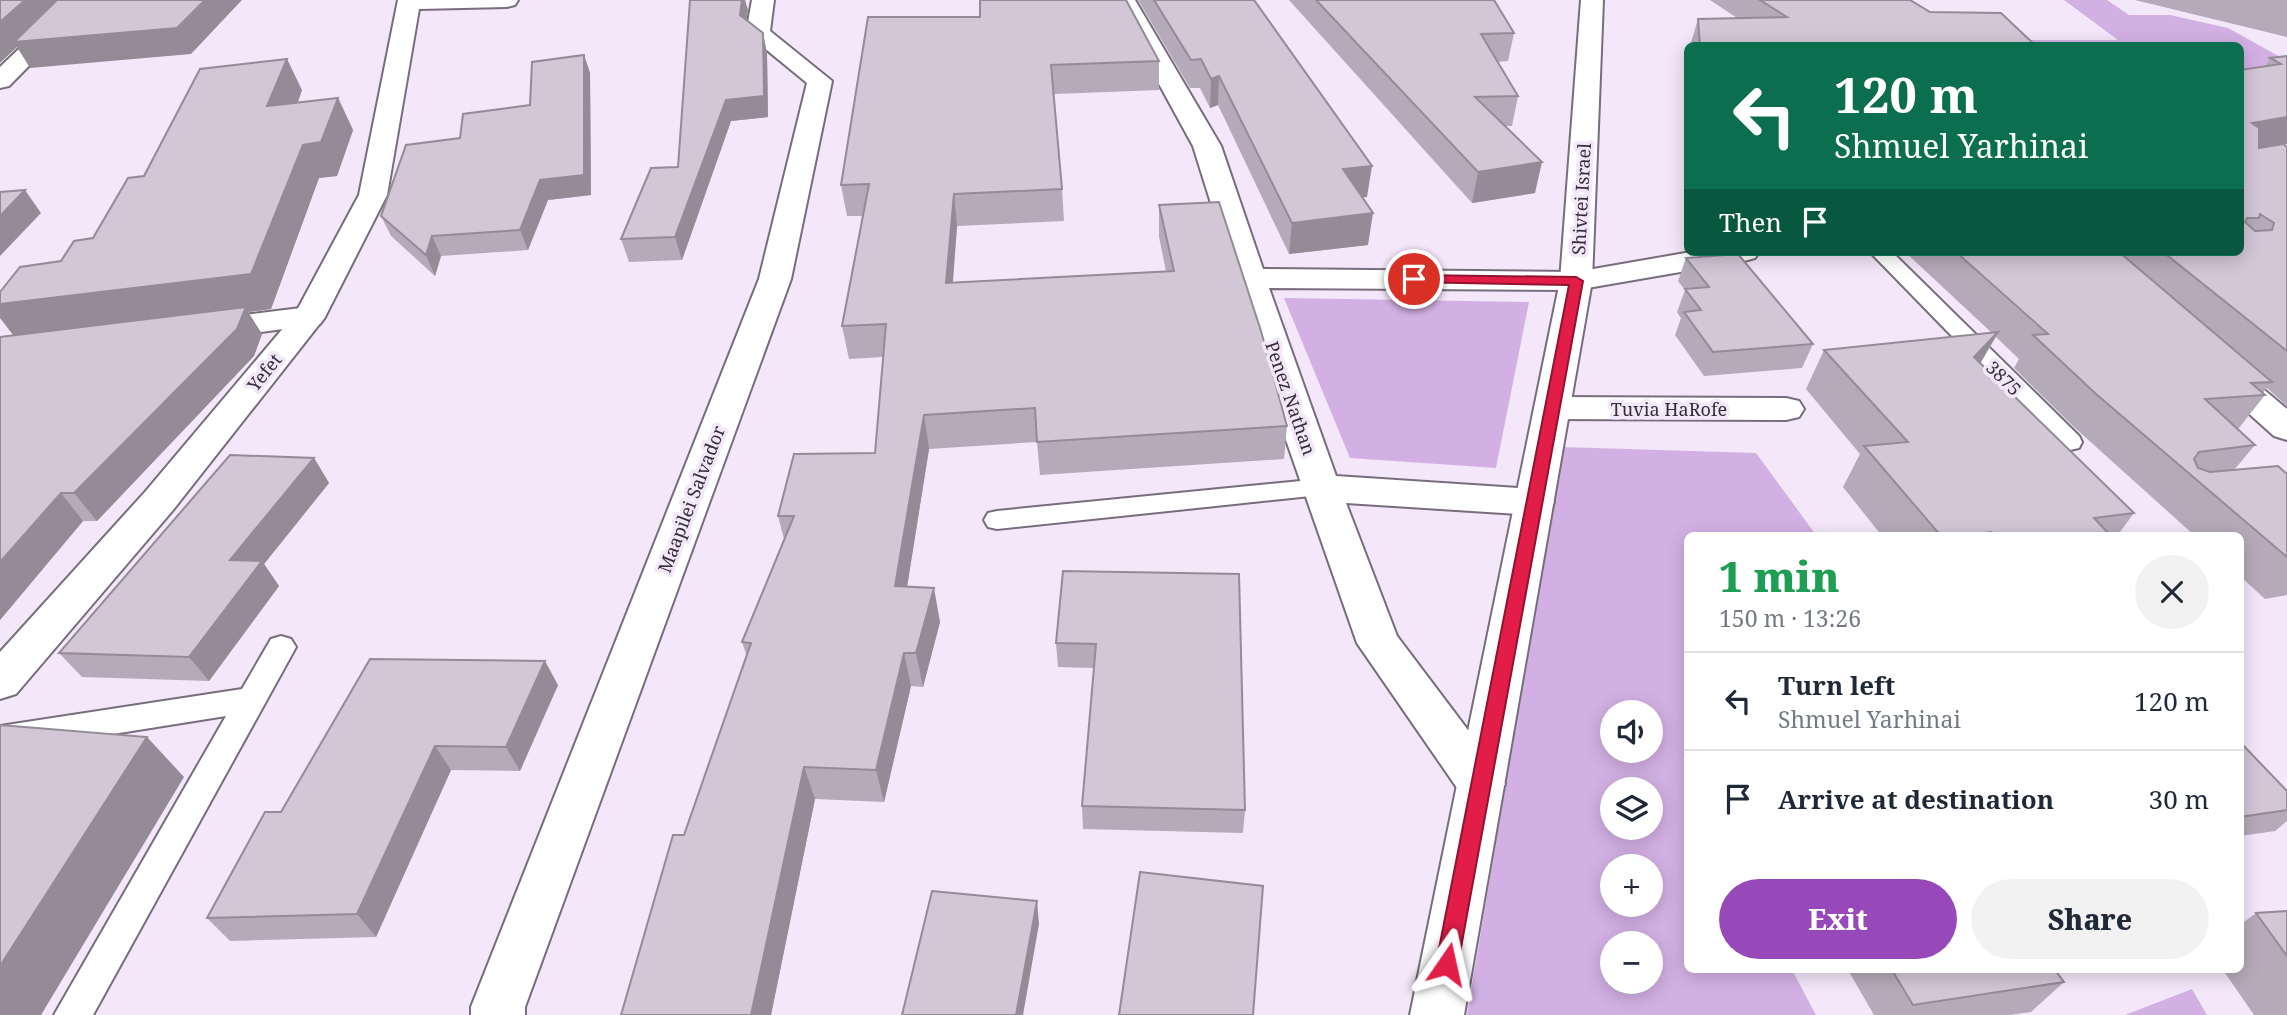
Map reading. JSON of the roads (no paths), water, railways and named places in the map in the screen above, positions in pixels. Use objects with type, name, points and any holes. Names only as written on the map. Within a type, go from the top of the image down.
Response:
[{"type":"street","points":[[0,81],[83,0]]},
{"type":"street","points":[[409,1],[508,0]]},
{"type":"street","name":"Maapilei Salvador","points":[[498,1015],[503,995],[775,278],[820,81],[758,33],[763,0]]},
{"type":"street","name":"Penez Nathan","points":[[1124,0],[1208,146],[1321,488],[1378,643],[1481,783]]},
{"type":"street","name":"Shivtei Israel","points":[[1437,1015],[1576,281],[1592,0]]},
{"type":"street","name":"Yefet","points":[[0,682],[159,501],[309,317],[373,195],[409,1]]},
{"type":"street","points":[[1250,278],[1576,281],[1721,256]]},
{"type":"street","points":[[173,334],[309,317]]},
{"type":"street","points":[[2193,346],[2287,428]]},
{"type":"street","name":"Tuvia HaRofe","points":[[1552,408],[1786,409]]},
{"type":"street","points":[[1321,488],[1535,502]]},
{"type":"lane","name":"3875","points":[[1884,256],[2070,442]]},
{"type":"lane","points":[[997,520],[1321,488]]},
{"type":"lane","points":[[73,1015],[281,647]]},
{"type":"lane","points":[[0,738],[250,700]]}]
